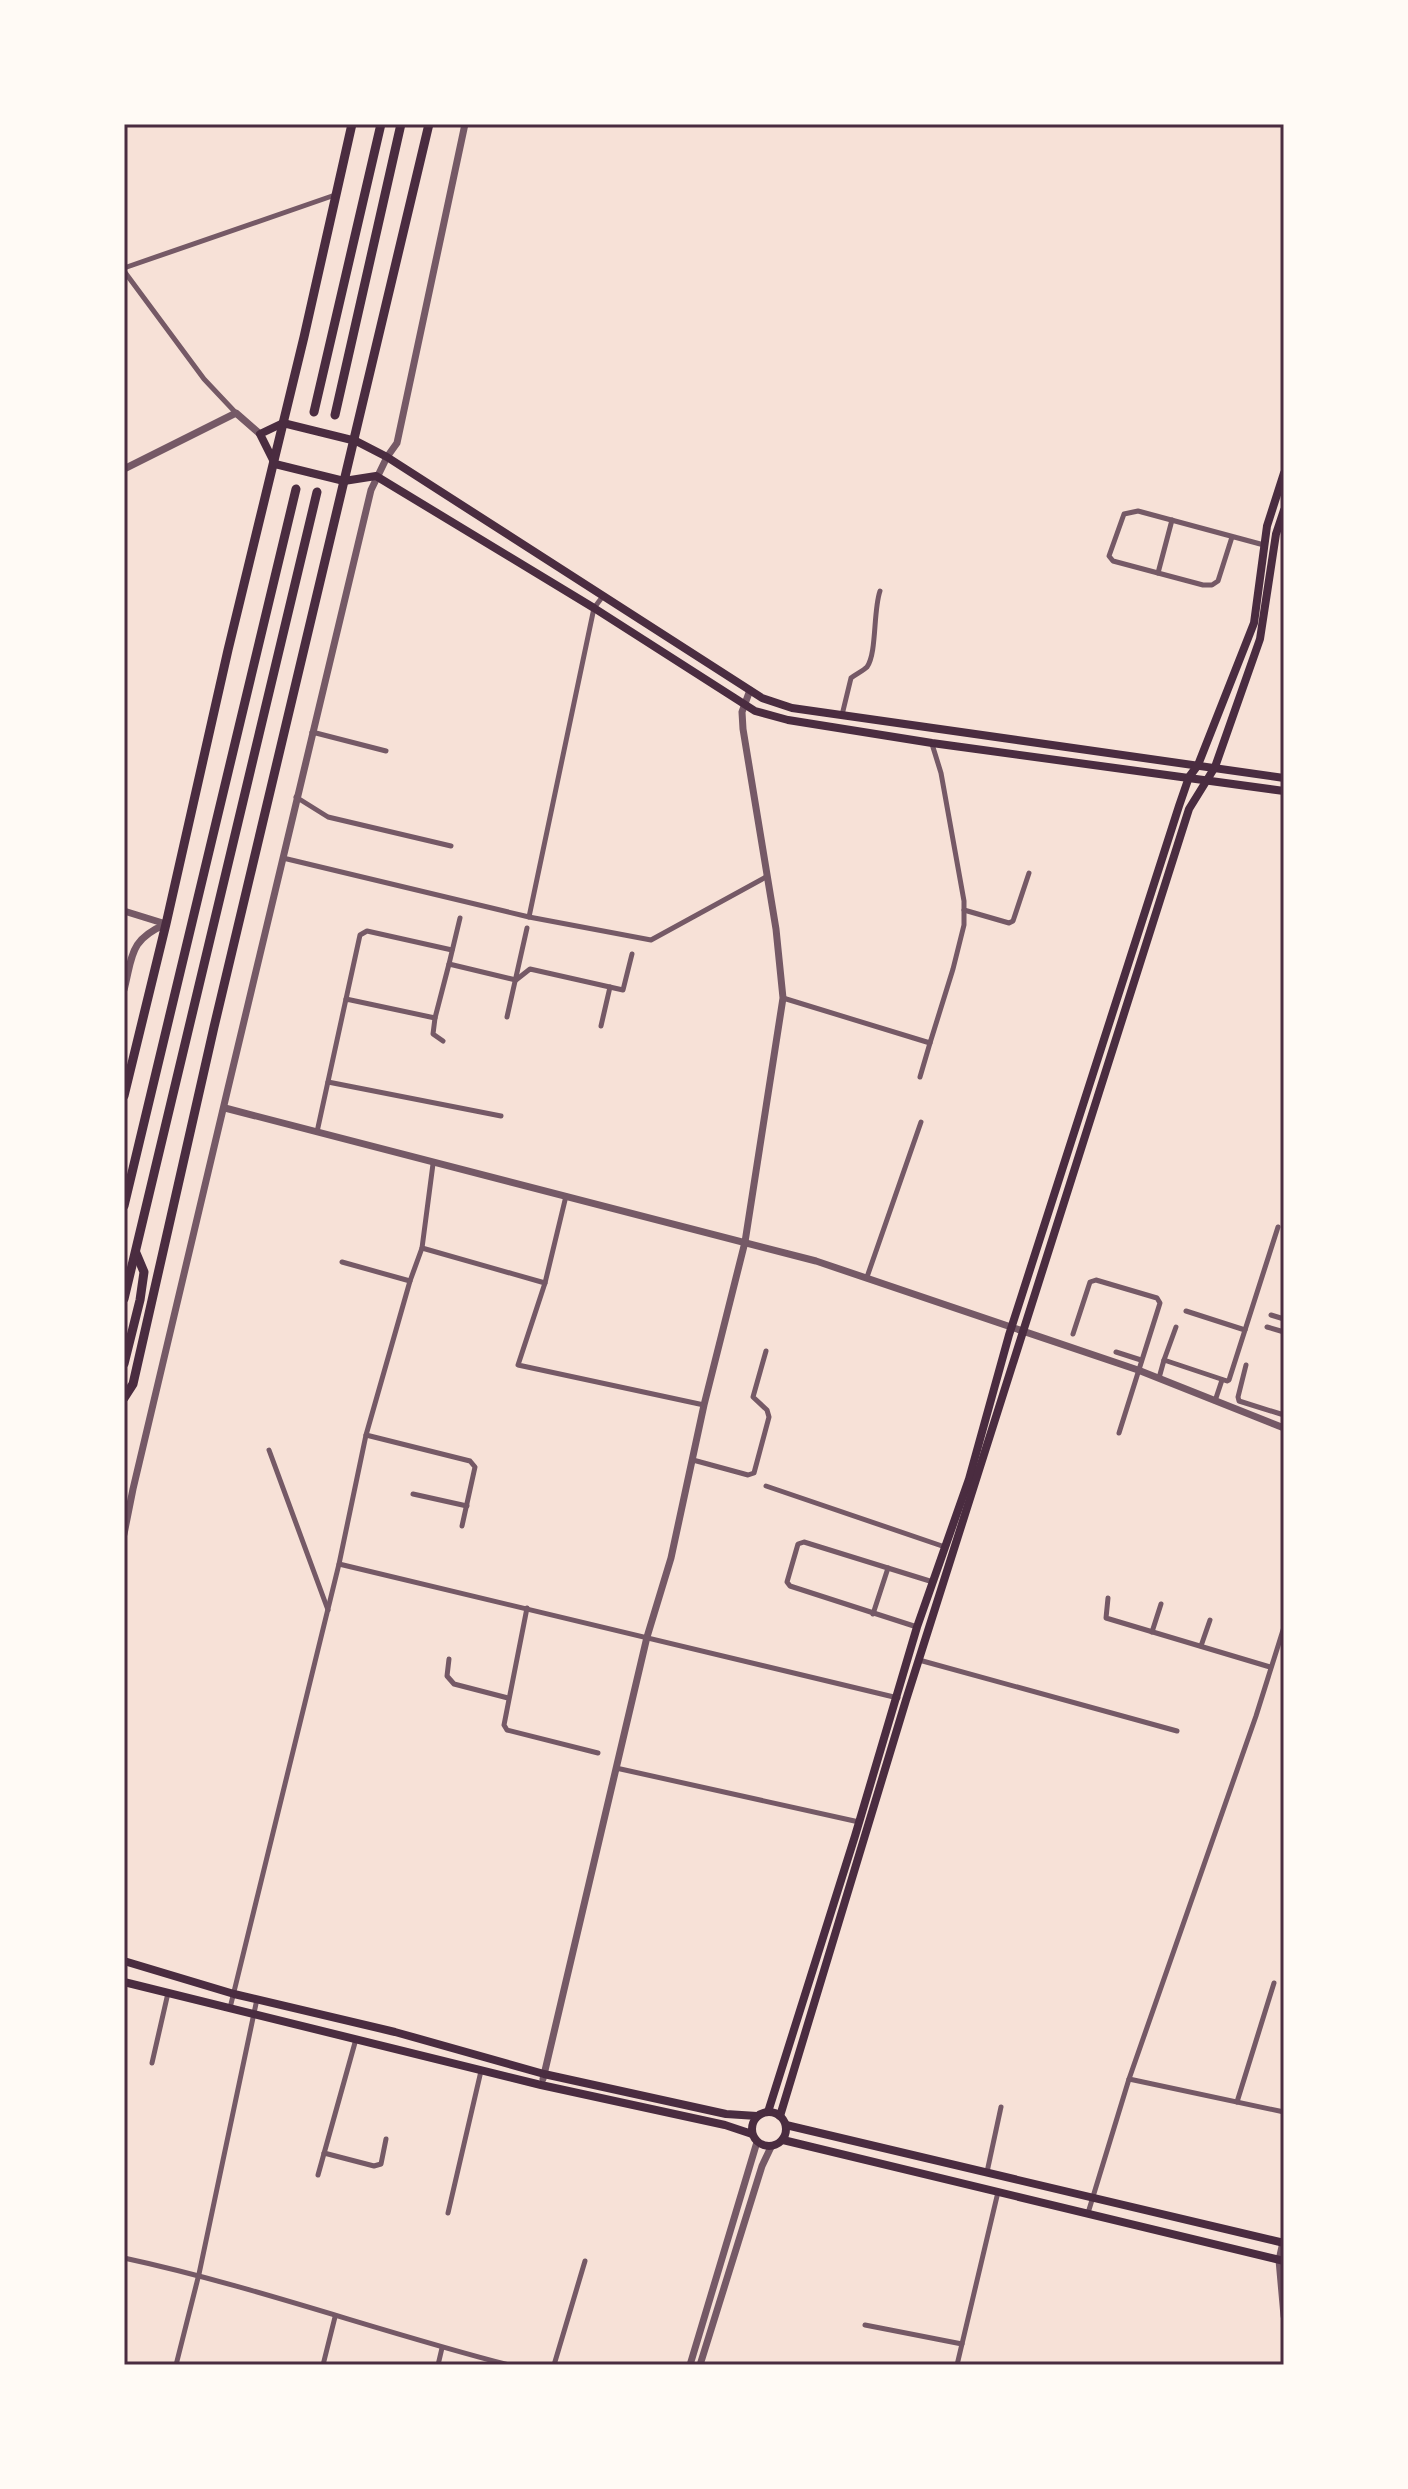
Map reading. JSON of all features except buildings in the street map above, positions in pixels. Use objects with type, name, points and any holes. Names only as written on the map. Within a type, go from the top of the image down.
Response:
[{"type":"main road","points":[[124,1096],[228,650],[275,464],[352,124]]},
{"type":"main road","points":[[314,412],[381,124]]},
{"type":"main road","points":[[335,415],[401,124]]},
{"type":"main road","points":[[124,1398],[133,1384],[214,1027],[356,441],[429,124]]},
{"type":"main road","points":[[1284,778],[841,716],[792,708],[762,698],[387,457],[356,441],[283,423],[260,434],[275,464],[344,481],[376,476],[594,608],[755,711],[788,720],[932,743],[1284,791]]},
{"type":"main road","points":[[780,2116],[896,1697],[969,1479],[1012,1326],[1189,777],[1198,765],[1254,623],[1267,526],[1284,473]]},
{"type":"main road","points":[[124,1206],[296,489]]},
{"type":"main road","points":[[124,1299],[317,492]]},
{"type":"main road","points":[[768,2112],[919,1660],[1189,809],[1215,767],[1260,639],[1276,534],[1284,510]]},
{"type":"main road","points":[[124,1364],[144,1272],[136,1253]]},
{"type":"main road","points":[[124,1961],[234,1994],[395,2032],[544,2074],[726,2114],[757,2116],[768,2112],[780,2116],[786,2125],[1091,2198],[1284,2240]]},
{"type":"main road","points":[[124,1982],[752,2134]]},
{"type":"main road","points":[[757,2116],[752,2124],[752,2134],[757,2142],[771,2147],[783,2140],[1281,2260]]},
{"type":"main road","points":[[783,2140],[786,2125]]},
{"type":"street","points":[[124,1534],[295,796],[371,490],[376,476],[397,443],[465,124]]},
{"type":"street","points":[[260,434],[204,379],[124,270],[335,195]]},
{"type":"street","points":[[124,469],[236,413]]},
{"type":"street","points":[[1232,537],[1218,581],[1212,585],[1113,561],[1109,556],[1124,514],[1138,511],[1264,545]]},
{"type":"street","points":[[1158,573],[1172,520]]},
{"type":"street","points":[[841,716],[851,678],[866,667],[871,657],[874,607],[880,591]]},
{"type":"street","points":[[529,917],[594,608],[603,596]]},
{"type":"street","points":[[541,2085],[647,1637],[671,1558],[704,1405],[745,1242],[783,998],[776,929],[743,729],[744,704],[750,690]]},
{"type":"street","points":[[311,732],[386,751]]},
{"type":"street","points":[[920,1077],[964,925],[941,773],[932,743]]},
{"type":"street","points":[[295,796],[328,817],[451,846]]},
{"type":"street","points":[[282,857],[529,917],[651,940],[766,877]]},
{"type":"street","points":[[964,910],[1009,923],[1013,921],[1029,873]]},
{"type":"street","points":[[124,911],[166,924]]},
{"type":"street","points":[[443,1041],[433,1034],[435,1018],[460,918]]},
{"type":"street","points":[[124,990],[135,946],[148,932],[166,924]]},
{"type":"street","points":[[507,1017],[527,928]]},
{"type":"street","points":[[317,1133],[360,935],[367,931],[452,950]]},
{"type":"street","points":[[516,980],[530,969],[623,990],[632,954]]},
{"type":"street","points":[[449,964],[516,980]]},
{"type":"street","points":[[601,1026],[610,987]]},
{"type":"street","points":[[783,998],[930,1043]]},
{"type":"street","points":[[346,999],[435,1018]]},
{"type":"street","points":[[328,1082],[501,1116]]},
{"type":"street","points":[[225,1108],[816,1261],[1138,1370],[1284,1428]]},
{"type":"street","points":[[867,1277],[921,1122]]},
{"type":"street","points":[[230,2009],[339,1564],[366,1435],[422,1248],[433,1164]]},
{"type":"street","points":[[566,1196],[545,1283],[518,1365],[704,1405]]},
{"type":"street","points":[[1164,1360],[1229,1380],[1278,1227]]},
{"type":"street","points":[[422,1248],[545,1283]]},
{"type":"street","points":[[342,1262],[410,1281]]},
{"type":"street","points":[[1073,1334],[1090,1282],[1096,1280],[1157,1298],[1160,1303],[1119,1433]]},
{"type":"street","points":[[1186,1311],[1245,1330]]},
{"type":"street","points":[[1271,1315],[1284,1319]]},
{"type":"street","points":[[1159,1378],[1176,1327]]},
{"type":"street","points":[[1267,1327],[1284,1332]]},
{"type":"street","points":[[693,1460],[748,1475],[754,1473],[769,1417],[767,1410],[753,1397],[766,1351]]},
{"type":"street","points":[[1116,1352],[1141,1360]]},
{"type":"street","points":[[1246,1365],[1239,1401],[1284,1415]]},
{"type":"street","points":[[1215,1401],[1222,1380]]},
{"type":"street","points":[[1250,1415],[1253,1405]]},
{"type":"street","points":[[366,1435],[470,1461],[475,1467],[462,1526]]},
{"type":"street","points":[[269,1450],[328,1610]]},
{"type":"street","points":[[766,1486],[946,1548]]},
{"type":"street","points":[[413,1494],[467,1506]]},
{"type":"street","points":[[917,1627],[790,1586],[787,1582],[798,1544],[804,1542],[933,1582]]},
{"type":"street","points":[[339,1564],[906,1700]]},
{"type":"street","points":[[873,1614],[888,1568]]},
{"type":"street","points":[[1108,1598],[1106,1618],[1270,1667]]},
{"type":"street","points":[[1152,1632],[1161,1604]]},
{"type":"street","points":[[527,1608],[503,1720],[507,1730],[598,1753]]},
{"type":"street","points":[[1201,1646],[1210,1620]]},
{"type":"street","points":[[1088,2213],[1129,2079],[1284,1627]]},
{"type":"street","points":[[449,1659],[447,1676],[454,1684],[508,1698]]},
{"type":"street","points":[[919,1660],[1177,1731]]},
{"type":"street","points":[[616,1768],[860,1822]]},
{"type":"street","points":[[1237,2102],[1274,1983]]},
{"type":"street","points":[[152,2063],[168,1993]]},
{"type":"street","points":[[176,2365],[199,2274],[257,1999]]},
{"type":"street","points":[[318,2175],[356,2039]]},
{"type":"street","points":[[448,2213],[481,2070]]},
{"type":"street","points":[[1129,2079],[1284,2112]]},
{"type":"street","points":[[987,2173],[1001,2107]]},
{"type":"street","points":[[324,2153],[374,2166],[381,2164],[386,2139]]},
{"type":"street","points":[[690,2365],[757,2142]]},
{"type":"street","points":[[700,2365],[762,2166],[771,2147]]},
{"type":"street","points":[[957,2365],[998,2192]]},
{"type":"street","points":[[1284,2240],[1281,2260],[1284,2316]]},
{"type":"street","points":[[124,2258],[199,2274],[335,2317],[509,2365]]},
{"type":"street","points":[[554,2365],[585,2261]]},
{"type":"street","points":[[323,2365],[335,2317]]},
{"type":"street","points":[[865,2325],[962,2344]]},
{"type":"street","points":[[438,2365],[442,2348]]}]
